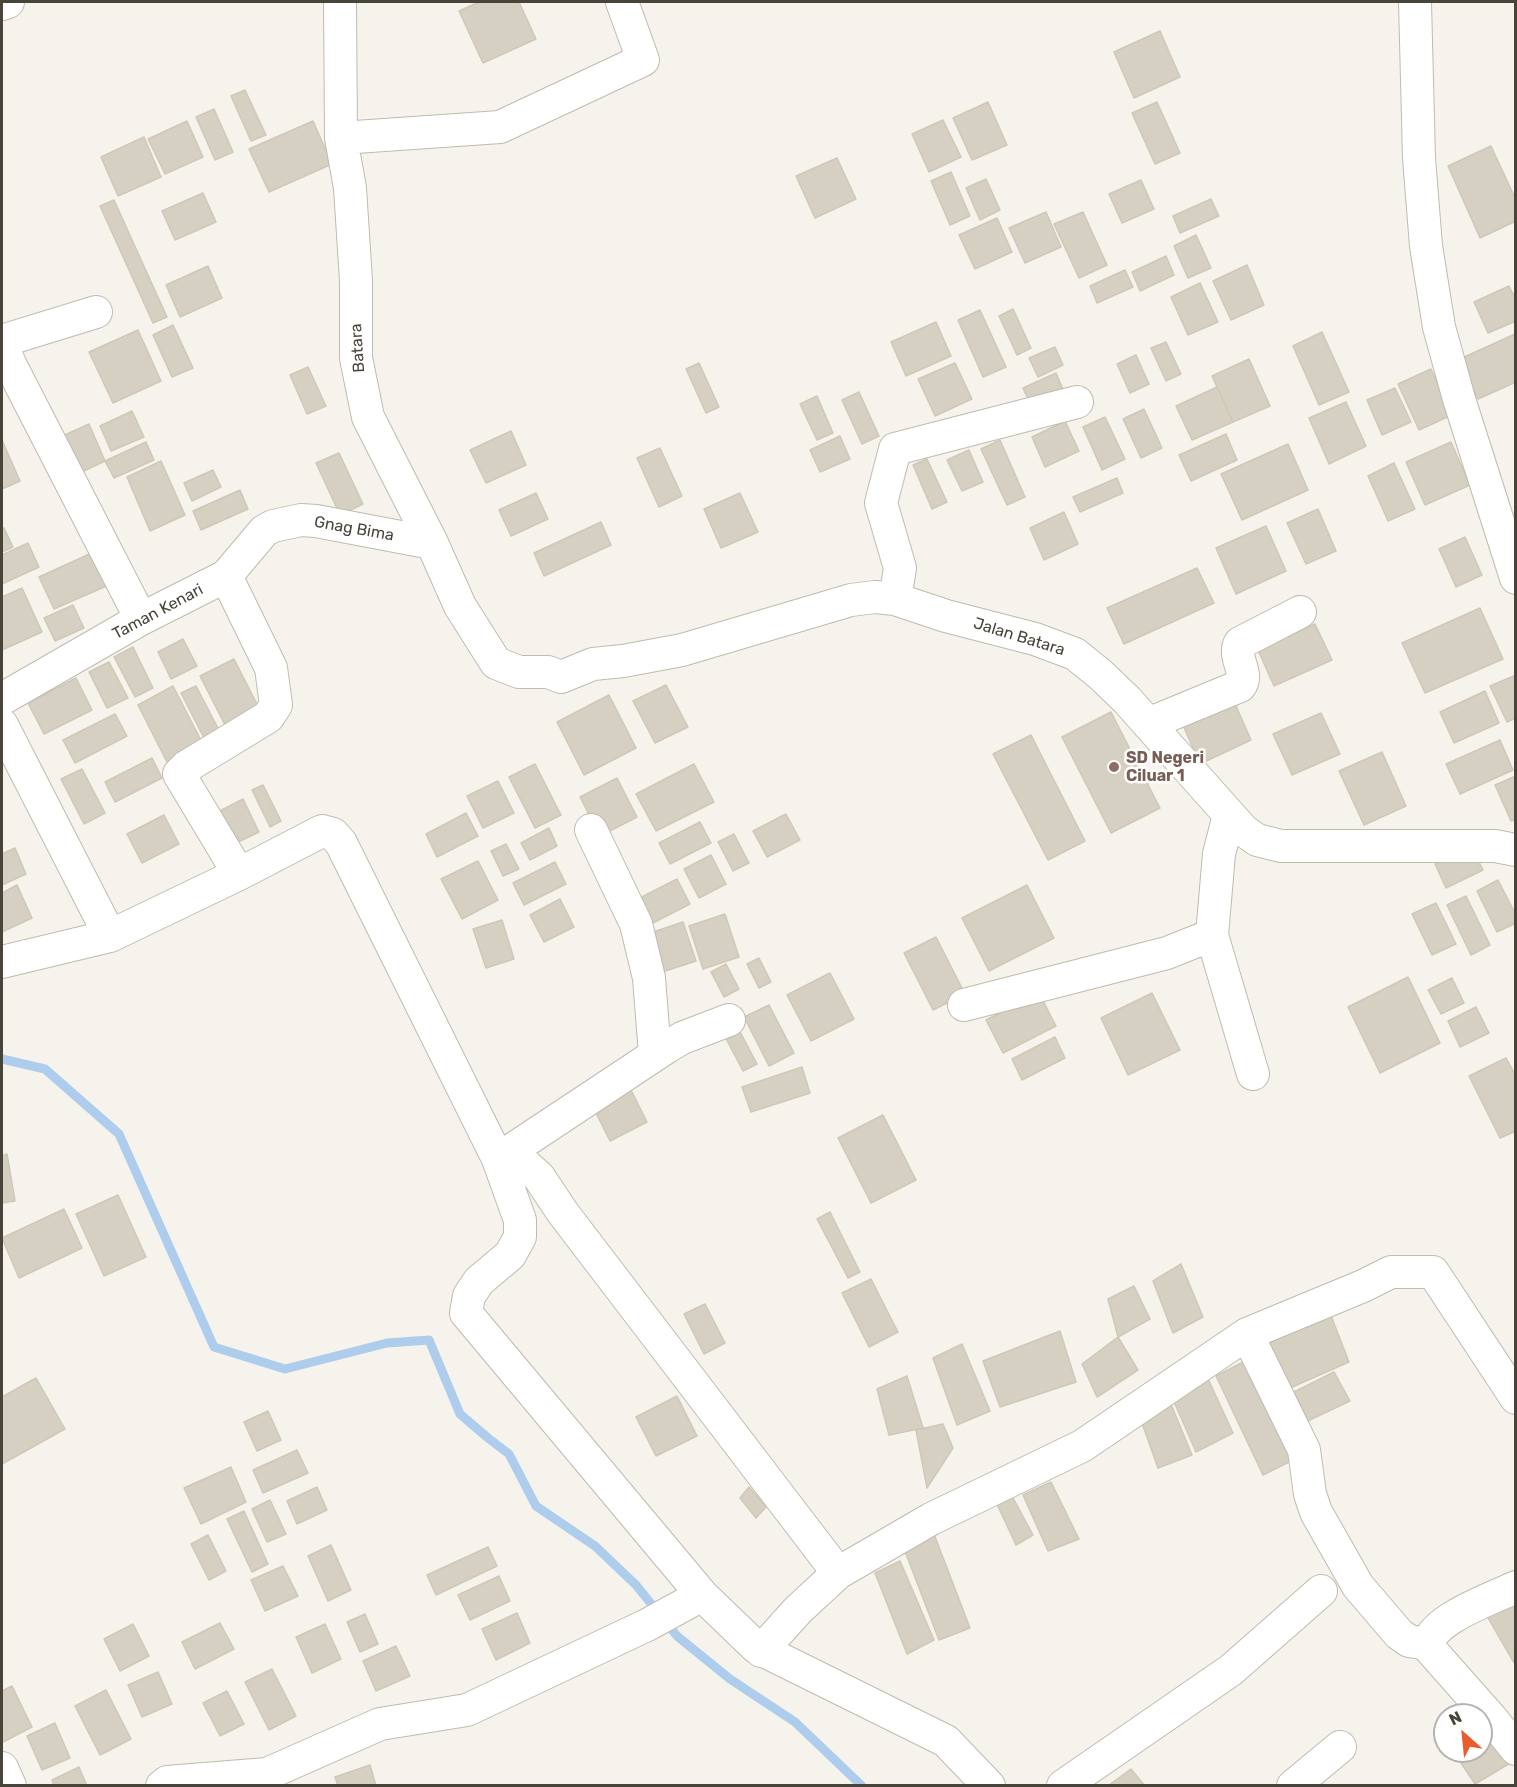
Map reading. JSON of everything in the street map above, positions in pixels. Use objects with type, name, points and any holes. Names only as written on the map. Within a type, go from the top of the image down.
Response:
[{"type":"street","points":[[2,4],[8,2]]},
{"type":"street","name":"Batara","points":[[340,2],[341,138],[350,188],[357,281],[356,358],[368,417],[432,543],[459,606],[496,663]]},
{"type":"street","points":[[341,138],[500,127],[644,60],[622,2]]},
{"type":"street","points":[[1414,2],[1419,169],[1426,246],[1439,327],[1515,578]]},
{"type":"street","points":[[96,312],[2,343],[10,364],[141,619]]},
{"type":"street","points":[[895,599],[900,568],[881,503],[895,449],[1077,402]]},
{"type":"street","name":"Gnag Bima","points":[[226,576],[264,531],[282,523],[301,520],[316,521],[432,543]]},
{"type":"street","points":[[226,576],[271,668],[276,705],[273,712],[255,726],[179,774],[239,874]]},
{"type":"street","name":"Taman Kenari","points":[[2,699],[141,619],[226,576]]},
{"type":"street","name":"Jalan Batara","points":[[496,663],[519,672],[548,672],[561,677],[593,664],[623,662],[682,650],[851,600],[875,597],[895,599],[946,616],[1035,639],[1075,654],[1127,700],[1229,815],[1257,840],[1281,846],[1509,843]]},
{"type":"street","points":[[1148,724],[1240,686],[1244,679],[1237,650],[1240,643],[1300,612]]},
{"type":"street","points":[[2,725],[110,936]]},
{"type":"street","points":[[1229,815],[1219,854],[1212,934],[1253,1074]]},
{"type":"street","points":[[591,830],[636,924],[649,978],[655,1054]]},
{"type":"street","points":[[2,962],[110,936],[322,831],[333,834],[341,843],[504,1156],[520,1220],[520,1237],[510,1255],[479,1281],[469,1296],[466,1313],[691,1602],[761,1651],[946,1741],[989,1785]]},
{"type":"street","points":[[964,1005],[1167,953],[1212,934]]},
{"type":"street","points":[[504,1156],[655,1054],[682,1038],[729,1020]]},
{"type":"street","points":[[504,1156],[539,1177],[563,1214],[838,1573]]},
{"type":"street","points":[[761,1651],[798,1610],[838,1573],[931,1519],[1082,1446],[1247,1334],[1391,1272],[1433,1272],[1515,1398]]},
{"type":"street","points":[[1247,1334],[1304,1450],[1310,1494],[1316,1512],[1358,1586],[1399,1634],[1409,1641],[1428,1644]]},
{"type":"street","points":[[1515,1587],[1471,1606],[1436,1630],[1428,1644],[1515,1749]]},
{"type":"street","points":[[1063,1785],[1231,1670],[1321,1591]]},
{"type":"street","points":[[162,1785],[166,1782],[267,1774],[380,1724],[467,1710],[691,1602]]},
{"type":"street","points":[[1293,1785],[1340,1748]]},
{"type":"street","points":[[2,1768],[10,1785]]},
{"type":"building","points":[[479,2],[519,2],[536,39],[483,63],[459,11]]},
{"type":"building","points":[[1160,31],[1180,77],[1134,98],[1114,52]]},
{"type":"building","points":[[245,90],[266,135],[251,141],[231,96]]},
{"type":"building","points":[[988,102],[1007,145],[972,160],[953,118]]},
{"type":"building","points":[[1157,102],[1180,153],[1155,164],[1132,113]]},
{"type":"building","points":[[214,109],[233,152],[215,160],[196,117]]},
{"type":"building","points":[[943,120],[961,157],[929,172],[912,134]]},
{"type":"building","points":[[187,121],[203,157],[165,174],[148,139]]},
{"type":"building","points":[[313,121],[332,164],[269,192],[249,149]]},
{"type":"building","points":[[144,137],[161,177],[118,196],[101,157]]},
{"type":"building","points":[[1491,146],[1516,200],[1516,221],[1480,238],[1448,166]]},
{"type":"building","points":[[837,158],[856,199],[815,218],[796,176]]},
{"type":"building","points":[[951,172],[970,216],[950,225],[931,181]]},
{"type":"building","points":[[986,179],[1000,210],[980,220],[966,188]]},
{"type":"building","points":[[1141,180],[1154,209],[1122,223],[1109,194]]},
{"type":"building","points":[[203,193],[216,222],[175,240],[162,211]]},
{"type":"building","points":[[1211,199],[1219,216],[1180,233],[1173,216]]},
{"type":"building","points":[[114,200],[167,317],[153,323],[100,206]]},
{"type":"building","points":[[1046,212],[1061,247],[1025,263],[1009,228]]},
{"type":"building","points":[[1083,212],[1107,265],[1079,278],[1054,224]]},
{"type":"building","points":[[997,218],[1012,252],[975,269],[959,235]]},
{"type":"building","points":[[1196,235],[1211,268],[1188,278],[1174,246]]},
{"type":"building","points":[[1166,256],[1174,275],[1140,291],[1132,272]]},
{"type":"building","points":[[1247,265],[1264,305],[1231,320],[1213,281]]},
{"type":"building","points":[[208,266],[222,298],[180,317],[166,285]]},
{"type":"building","points":[[1125,270],[1133,287],[1097,303],[1090,286]]},
{"type":"building","points":[[1200,283],[1218,322],[1188,335],[1171,297]]},
{"type":"building","points":[[1509,286],[1516,300],[1516,321],[1488,333],[1474,302]]},
{"type":"building","points":[[1013,309],[1031,348],[1017,355],[999,316]]},
{"type":"building","points":[[980,310],[1006,367],[983,377],[958,320]]},
{"type":"building","points":[[936,322],[951,356],[906,376],[891,342]]},
{"type":"building","points":[[173,325],[193,368],[172,377],[153,335]]},
{"type":"building","points":[[138,330],[161,381],[113,403],[89,352]]},
{"type":"building","points":[[1322,332],[1349,392],[1319,405],[1293,346]]},
{"type":"building","points":[[1515,334],[1516,382],[1478,399],[1460,359]]},
{"type":"building","points":[[1166,342],[1181,374],[1166,381],[1151,348]]},
{"type":"building","points":[[1055,347],[1063,365],[1038,377],[1029,358]]},
{"type":"building","points":[[1136,355],[1149,384],[1130,393],[1117,364]]},
{"type":"building","points":[[1249,359],[1270,406],[1233,422],[1212,376]]},
{"type":"building","points":[[699,363],[719,407],[706,413],[686,369]]},
{"type":"building","points":[[955,363],[972,399],[935,416],[918,379]]},
{"type":"building","points":[[308,367],[326,406],[307,414],[290,375]]},
{"type":"building","points":[[1431,369],[1452,415],[1419,430],[1398,384]]},
{"type":"building","points":[[1056,373],[1064,392],[1031,406],[1023,388]]},
{"type":"building","points":[[1217,387],[1233,422],[1192,440],[1176,406]]},
{"type":"building","points":[[1395,388],[1411,422],[1382,435],[1367,400]]},
{"type":"building","points":[[859,392],[879,436],[862,444],[842,400]]},
{"type":"building","points":[[817,396],[833,433],[817,440],[800,404]]},
{"type":"building","points":[[1346,402],[1366,446],[1329,464],[1309,418]]},
{"type":"building","points":[[1144,409],[1162,448],[1141,458],[1123,419]]},
{"type":"building","points":[[132,411],[144,437],[111,451],[100,426]]},
{"type":"building","points":[[1105,417],[1125,459],[1102,470],[1083,427]]},
{"type":"building","points":[[1065,421],[1079,451],[1045,467],[1032,437]]},
{"type":"building","points":[[89,424],[105,461],[73,476],[56,439]]},
{"type":"building","points":[[511,431],[526,465],[486,483],[470,450]]},
{"type":"building","points":[[1226,434],[1237,460],[1191,481],[1179,455]]},
{"type":"building","points":[[840,436],[850,459],[820,472],[810,450]]},
{"type":"building","points":[[2,440],[20,481],[2,489]]},
{"type":"building","points":[[1000,440],[1025,497],[1007,505],[981,449]]},
{"type":"building","points":[[146,442],[154,460],[114,478],[105,461]]},
{"type":"building","points":[[1451,442],[1470,485],[1425,505],[1406,462]]},
{"type":"building","points":[[1288,444],[1308,490],[1242,520],[1221,474]]},
{"type":"building","points":[[660,448],[682,496],[659,507],[637,458]]},
{"type":"building","points":[[969,450],[983,482],[962,491],[947,460]]},
{"type":"building","points":[[339,453],[363,504],[340,515],[316,463]]},
{"type":"building","points":[[927,459],[947,502],[932,509],[913,465]]},
{"type":"building","points":[[161,461],[185,515],[150,531],[127,477]]},
{"type":"building","points":[[1394,463],[1415,509],[1388,521],[1368,476]]},
{"type":"building","points":[[213,470],[221,487],[192,501],[184,483]]},
{"type":"building","points":[[1117,478],[1123,493],[1080,512],[1073,497]]},
{"type":"building","points":[[240,490],[248,509],[201,530],[193,511]]},
{"type":"building","points":[[536,493],[548,519],[511,536],[499,510]]},
{"type":"building","points":[[740,493],[758,532],[721,548],[704,509]]},
{"type":"building","points":[[1318,509],[1336,551],[1306,564],[1287,523]]},
{"type":"building","points":[[1064,512],[1078,544],[1044,560],[1030,528]]},
{"type":"building","points":[[601,522],[611,545],[544,576],[534,553]]},
{"type":"building","points":[[1266,526],[1286,571],[1236,594],[1216,548]]},
{"type":"building","points":[[4,528],[13,547],[2,552],[2,529]]},
{"type":"building","points":[[1465,537],[1482,575],[1456,587],[1439,549]]},
{"type":"building","points":[[28,543],[39,567],[2,584],[2,555]]},
{"type":"building","points":[[96,551],[111,584],[54,609],[39,577]]},
{"type":"building","points":[[1197,568],[1214,603],[1124,644],[1107,608]]},
{"type":"building","points":[[22,588],[42,632],[2,650],[2,597]]},
{"type":"building","points":[[73,605],[84,628],[55,641],[44,618]]},
{"type":"building","points":[[1480,608],[1503,659],[1425,693],[1402,643]]},
{"type":"building","points":[[1315,624],[1332,660],[1274,686],[1258,650]]},
{"type":"building","points":[[183,639],[197,666],[171,679],[158,652]]},
{"type":"building","points":[[133,647],[153,688],[135,697],[114,657]]},
{"type":"building","points":[[234,659],[260,710],[226,727],[200,676]]},
{"type":"building","points":[[109,662],[128,698],[107,708],[89,672]]},
{"type":"building","points":[[1516,675],[1516,718],[1507,722],[1490,686]]},
{"type":"building","points":[[76,678],[92,710],[44,734],[28,703]]},
{"type":"building","points":[[666,685],[688,727],[655,743],[633,701]]},
{"type":"building","points":[[173,686],[205,748],[169,766],[138,705]]},
{"type":"building","points":[[196,686],[220,732],[205,740],[181,693]]},
{"type":"building","points":[[1485,691],[1499,723],[1454,743],[1440,712]]},
{"type":"building","points":[[609,695],[636,748],[584,775],[557,722]]},
{"type":"building","points":[[1233,699],[1251,740],[1200,764],[1182,723]]},
{"type":"building","points":[[1111,712],[1160,808],[1111,833],[1062,737]]},
{"type":"building","points":[[1321,713],[1340,754],[1292,775],[1273,734]]},
{"type":"building","points":[[115,714],[127,736],[75,763],[63,740]]},
{"type":"building","points":[[1031,735],[1085,841],[1048,860],[993,754]]},
{"type":"building","points":[[1500,740],[1513,770],[1460,794],[1446,764]]},
{"type":"building","points":[[1382,752],[1406,806],[1364,825],[1339,771]]},
{"type":"building","points":[[152,758],[162,778],[115,802],[105,782]]},
{"type":"building","points":[[535,764],[561,815],[535,828],[509,777]]},
{"type":"building","points":[[694,764],[714,802],[656,831],[636,794]]},
{"type":"building","points":[[82,769],[105,813],[84,824],[61,779]]},
{"type":"building","points":[[1516,776],[1516,819],[1511,821],[1495,785]]},
{"type":"building","points":[[617,778],[637,817],[600,836],[580,797]]},
{"type":"building","points":[[498,781],[514,813],[483,828],[467,796]]},
{"type":"building","points":[[263,785],[281,821],[270,827],[252,790]]},
{"type":"building","points":[[243,799],[259,832],[232,845],[216,813]]},
{"type":"building","points":[[466,813],[478,836],[437,857],[426,834]]},
{"type":"building","points":[[786,814],[800,840],[767,857],[753,831]]},
{"type":"building","points":[[164,815],[179,844],[142,863],[127,834]]},
{"type":"building","points":[[700,822],[711,843],[670,864],[659,843]]},
{"type":"building","points":[[549,828],[557,846],[530,860],[521,843]]},
{"type":"building","points":[[734,834],[749,863],[733,871],[718,842]]},
{"type":"building","points":[[506,844],[519,869],[503,876],[491,851]]},
{"type":"building","points":[[1471,846],[1483,870],[1446,888],[1435,864]]},
{"type":"building","points":[[15,848],[26,874],[2,885],[2,854]]},
{"type":"building","points":[[711,855],[726,884],[699,898],[684,869]]},
{"type":"building","points":[[478,861],[498,900],[462,919],[441,879]]},
{"type":"building","points":[[555,862],[566,884],[524,905],[513,883]]},
{"type":"building","points":[[677,879],[690,904],[645,927],[632,902]]},
{"type":"building","points":[[1498,880],[1516,915],[1516,923],[1497,932],[1477,891]]},
{"type":"building","points":[[17,885],[32,918],[2,932],[2,893]]},
{"type":"building","points":[[1027,885],[1054,938],[989,971],[962,918]]},
{"type":"building","points":[[1466,896],[1490,945],[1471,955],[1447,905]]},
{"type":"building","points":[[560,899],[574,927],[544,942],[530,915]]},
{"type":"building","points":[[1436,903],[1456,944],[1432,955],[1412,914]]},
{"type":"building","points":[[725,914],[739,957],[703,969],[689,926]]},
{"type":"building","points":[[502,920],[514,959],[486,968],[473,929]]},
{"type":"building","points":[[683,922],[696,961],[653,975],[641,936]]},
{"type":"building","points":[[936,937],[965,994],[933,1010],[904,953]]},
{"type":"building","points":[[759,958],[771,982],[759,988],[747,964]]},
{"type":"building","points":[[726,964],[739,989],[724,997],[711,972]]},
{"type":"building","points":[[830,973],[854,1019],[811,1041],[787,995]]},
{"type":"building","points":[[1408,977],[1440,1043],[1380,1073],[1348,1007]]},
{"type":"building","points":[[1452,978],[1464,1003],[1441,1014],[1428,990]]},
{"type":"building","points":[[1039,993],[1056,1026],[1003,1053],[986,1020]]},
{"type":"building","points":[[1152,993],[1180,1050],[1128,1075],[1101,1018]]},
{"type":"building","points":[[769,1005],[794,1053],[769,1066],[744,1017]]},
{"type":"building","points":[[1476,1007],[1489,1033],[1460,1047],[1448,1021]]},
{"type":"building","points":[[736,1024],[757,1064],[743,1071],[722,1031]]},
{"type":"building","points":[[1055,1037],[1065,1058],[1022,1080],[1012,1059]]},
{"type":"building","points":[[1506,1058],[1516,1076],[1516,1131],[1500,1138],[1469,1076]]},
{"type":"building","points":[[802,1067],[810,1093],[751,1112],[742,1087]]},
{"type":"building","points":[[627,1082],[647,1122],[610,1141],[590,1101]]},
{"type":"building","points":[[883,1115],[916,1180],[871,1203],[838,1138]]},
{"type":"building","points":[[7,1154],[15,1201],[2,1203],[2,1156]]},
{"type":"building","points":[[118,1195],[146,1257],[104,1276],[76,1214]]},
{"type":"building","points":[[64,1209],[82,1248],[19,1278],[2,1238]]},
{"type":"building","points":[[830,1212],[860,1272],[848,1278],[817,1219]]},
{"type":"building","points":[[1181,1264],[1203,1317],[1173,1333],[1153,1281]]},
{"type":"building","points":[[871,1279],[898,1332],[869,1347],[842,1293]]},
{"type":"building","points":[[1134,1286],[1150,1319],[1118,1337],[1108,1299]]},
{"type":"building","points":[[705,1304],[725,1343],[704,1354],[684,1314]]},
{"type":"building","points":[[1330,1313],[1349,1362],[1281,1392],[1261,1347]]},
{"type":"building","points":[[1060,1331],[1076,1382],[1000,1407],[983,1361]]},
{"type":"building","points":[[1118,1337],[1138,1370],[1097,1397],[1082,1364]]},
{"type":"building","points":[[962,1344],[990,1411],[957,1425],[933,1358]]},
{"type":"building","points":[[1251,1358],[1301,1456],[1263,1475],[1216,1376]]},
{"type":"building","points":[[1204,1370],[1233,1433],[1196,1452],[1168,1388]]},
{"type":"building","points":[[1334,1372],[1350,1401],[1297,1426],[1284,1397]]},
{"type":"building","points":[[907,1376],[923,1428],[889,1435],[877,1389]]},
{"type":"building","points":[[36,1378],[65,1429],[2,1464],[2,1397]]},
{"type":"building","points":[[677,1396],[697,1436],[656,1456],[636,1417]]},
{"type":"building","points":[[1168,1397],[1192,1455],[1158,1468],[1138,1412]]},
{"type":"building","points":[[268,1411],[281,1440],[257,1451],[244,1422]]},
{"type":"building","points":[[943,1424],[953,1448],[927,1488],[916,1430]]},
{"type":"building","points":[[297,1450],[308,1473],[263,1493],[253,1470]]},
{"type":"building","points":[[231,1467],[246,1502],[201,1524],[184,1488]]},
{"type":"building","points":[[1051,1482],[1079,1539],[1048,1551],[1023,1495]]},
{"type":"building","points":[[317,1487],[327,1510],[297,1524],[287,1501]]},
{"type":"building","points":[[749,1487],[766,1507],[756,1518],[740,1498]]},
{"type":"building","points":[[1012,1496],[1033,1535],[1016,1545],[996,1502]]},
{"type":"building","points":[[270,1500],[286,1534],[267,1542],[252,1509]]},
{"type":"building","points":[[244,1511],[268,1564],[252,1572],[227,1519]]},
{"type":"building","points":[[934,1534],[970,1628],[939,1640],[903,1546]]},
{"type":"building","points":[[208,1535],[226,1571],[209,1580],[191,1544]]},
{"type":"building","points":[[331,1545],[351,1590],[328,1601],[308,1556]]},
{"type":"building","points":[[488,1547],[497,1566],[436,1595],[427,1575]]},
{"type":"building","points":[[900,1561],[934,1640],[907,1654],[875,1573]]},
{"type":"building","points":[[283,1566],[298,1596],[265,1611],[251,1580]]},
{"type":"building","points":[[499,1576],[510,1601],[470,1620],[458,1595]]},
{"type":"building","points":[[1516,1599],[1516,1662],[1514,1663],[1484,1611]]},
{"type":"building","points":[[517,1613],[530,1643],[496,1660],[482,1629]]},
{"type":"building","points":[[365,1614],[378,1644],[360,1652],[347,1622]]},
{"type":"building","points":[[220,1623],[234,1649],[195,1669],[182,1642]]},
{"type":"building","points":[[133,1624],[149,1656],[120,1671],[104,1639]]},
{"type":"building","points":[[325,1624],[341,1659],[312,1673],[296,1637]]},
{"type":"building","points":[[396,1646],[410,1676],[376,1691],[363,1661]]},
{"type":"building","points":[[272,1669],[296,1716],[269,1730],[245,1682]]},
{"type":"building","points":[[158,1672],[172,1704],[142,1717],[128,1685]]},
{"type":"building","points":[[12,1686],[32,1727],[3,1742],[2,1691]]},
{"type":"building","points":[[106,1690],[131,1739],[100,1755],[75,1706]]},
{"type":"building","points":[[227,1691],[244,1724],[220,1736],[203,1703]]},
{"type":"building","points":[[55,1723],[70,1758],[42,1770],[27,1736]]},
{"type":"building","points":[[1493,1739],[1512,1762],[1475,1784],[1461,1763],[1493,1763]]},
{"type":"building","points":[[370,1765],[376,1786],[338,1786],[335,1777]]},
{"type":"building","points":[[79,1767],[87,1786],[54,1786],[52,1780]]},
{"type":"building","points":[[1131,1769],[1145,1786],[1109,1785]]},
{"type":"waterway","points":[[2,1059],[45,1069],[119,1134],[214,1347],[285,1369],[387,1343],[429,1340],[460,1414],[509,1454],[536,1506],[595,1546],[636,1585],[677,1636],[730,1679],[795,1722],[862,1786]]},
{"type":"place","name":"SD Negeri Ciluar 1","points":[[1114,767]]}]
